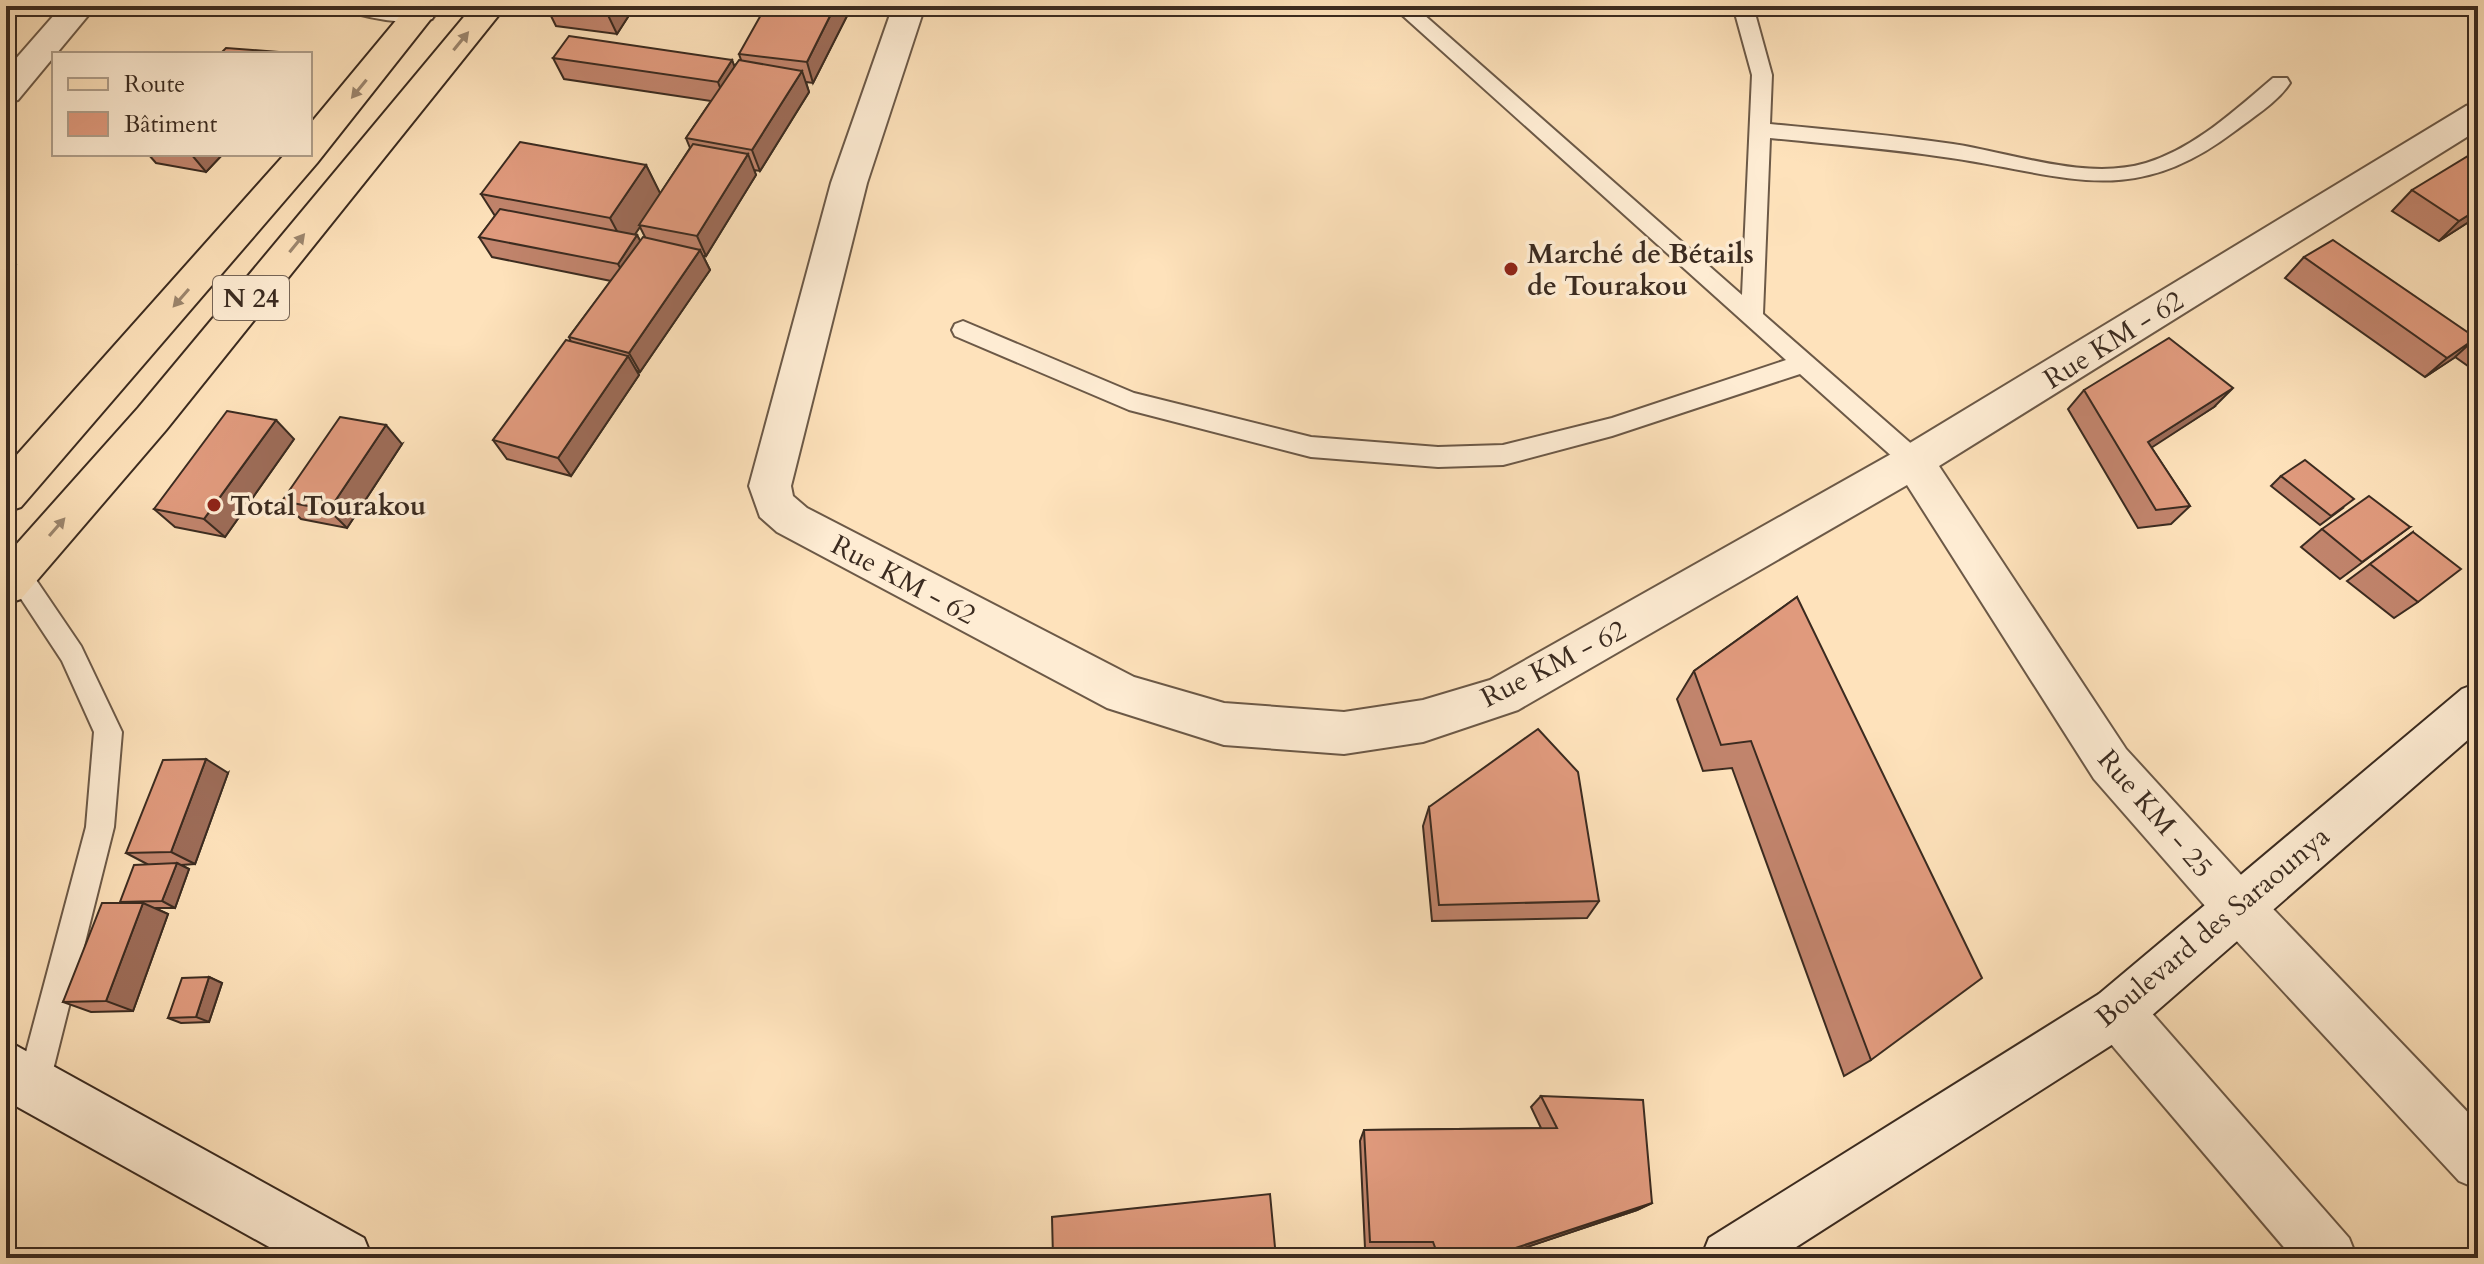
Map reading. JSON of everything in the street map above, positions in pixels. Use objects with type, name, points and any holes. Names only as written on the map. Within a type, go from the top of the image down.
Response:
[{"type":"main road","name":"N 24","points":[[11,580],[152,419],[490,6]]},
{"type":"main road","points":[[312,146],[423,9]]},
{"type":"main road","name":"N 24","points":[[6,495],[100,392],[303,156]]},
{"type":"street","points":[[6,92],[80,6]]},
{"type":"street","points":[[364,6],[423,9]]},
{"type":"street","name":"Rue KM - 62","points":[[909,6],[879,81],[857,162],[770,486],[775,505],[792,520],[1123,694],[1224,724],[1344,733],[1423,721],[1502,696],[1914,461],[2478,114]]},
{"type":"street","name":"Rue KM - 25","points":[[1914,461],[2110,764],[2237,906],[2478,1162]]},
{"type":"street","name":"Boulevard des Saraounya","points":[[1729,1258],[2117,1012],[2237,906],[2478,703]]},
{"type":"street","points":[[2117,1012],[2329,1258]]},
{"type":"street","points":[[19,1076],[344,1258]]},
{"type":"lane","points":[[1402,6],[1914,461]]},
{"type":"lane","points":[[1743,6],[1762,75],[1752,316]]},
{"type":"lane","points":[[1760,130],[1956,151],[2035,167],[2096,173],[2145,172],[2178,159],[2234,122],[2280,83]]},
{"type":"lane","points":[[963,330],[1129,401],[1311,447],[1438,457],[1503,455],[1612,427],[1805,363]]},
{"type":"lane","points":[[11,580],[72,654],[108,732],[100,827],[19,1076]]},
{"type":"building","points":[[554,6],[612,6],[607,13]]},
{"type":"building","points":[[766,6],[835,6],[807,62],[739,54]]},
{"type":"building","points":[[569,36],[732,60],[718,82],[553,58]]},
{"type":"building","points":[[226,48],[280,52],[222,52]]},
{"type":"building","points":[[739,60],[802,71],[752,150],[686,138]]},
{"type":"building","points":[[520,142],[646,165],[610,218],[481,194]]},
{"type":"building","points":[[693,144],[748,154],[697,236],[639,225]]},
{"type":"building","points":[[2468,156],[2478,162],[2478,209],[2459,221],[2412,190]]},
{"type":"building","points":[[500,209],[637,235],[618,264],[479,237]]},
{"type":"building","points":[[643,237],[700,250],[629,353],[569,337]]},
{"type":"building","points":[[2333,240],[2476,338],[2447,358],[2304,257]]},
{"type":"building","points":[[2169,338],[2233,388],[2148,442],[2190,506],[2156,510],[2084,390]]},
{"type":"building","points":[[566,340],[628,356],[558,458],[493,440]]},
{"type":"building","points":[[227,411],[276,420],[204,519],[154,509]]},
{"type":"building","points":[[340,417],[386,425],[329,510],[282,501]]},
{"type":"building","points":[[2305,460],[2354,499],[2331,516],[2281,476]]},
{"type":"building","points":[[2369,496],[2410,527],[2362,562],[2322,529]]},
{"type":"building","points":[[2413,532],[2461,569],[2418,602],[2370,564]]},
{"type":"building","points":[[1797,597],[1982,978],[1871,1060],[1751,741],[1721,745],[1694,671]]},
{"type":"building","points":[[1538,729],[1578,772],[1599,901],[1439,905],[1429,807]]},
{"type":"building","points":[[206,759],[171,852],[126,853],[163,760]]},
{"type":"building","points":[[177,863],[162,901],[120,902],[134,865]]},
{"type":"building","points":[[102,903],[143,903],[106,1001],[63,1002]]},
{"type":"building","points":[[209,977],[196,1017],[168,1018],[182,978]]},
{"type":"building","points":[[1541,1096],[1643,1100],[1652,1203],[1485,1258],[1439,1258],[1433,1242],[1370,1242],[1364,1130],[1557,1128]]},
{"type":"building","points":[[1270,1194],[1276,1258],[1053,1258],[1052,1217]]},
{"type":"place","name":"Marché de Bétails de Tourakou","points":[[1511,269]]},
{"type":"place","name":"Total Tourakou","points":[[214,505]]}]
